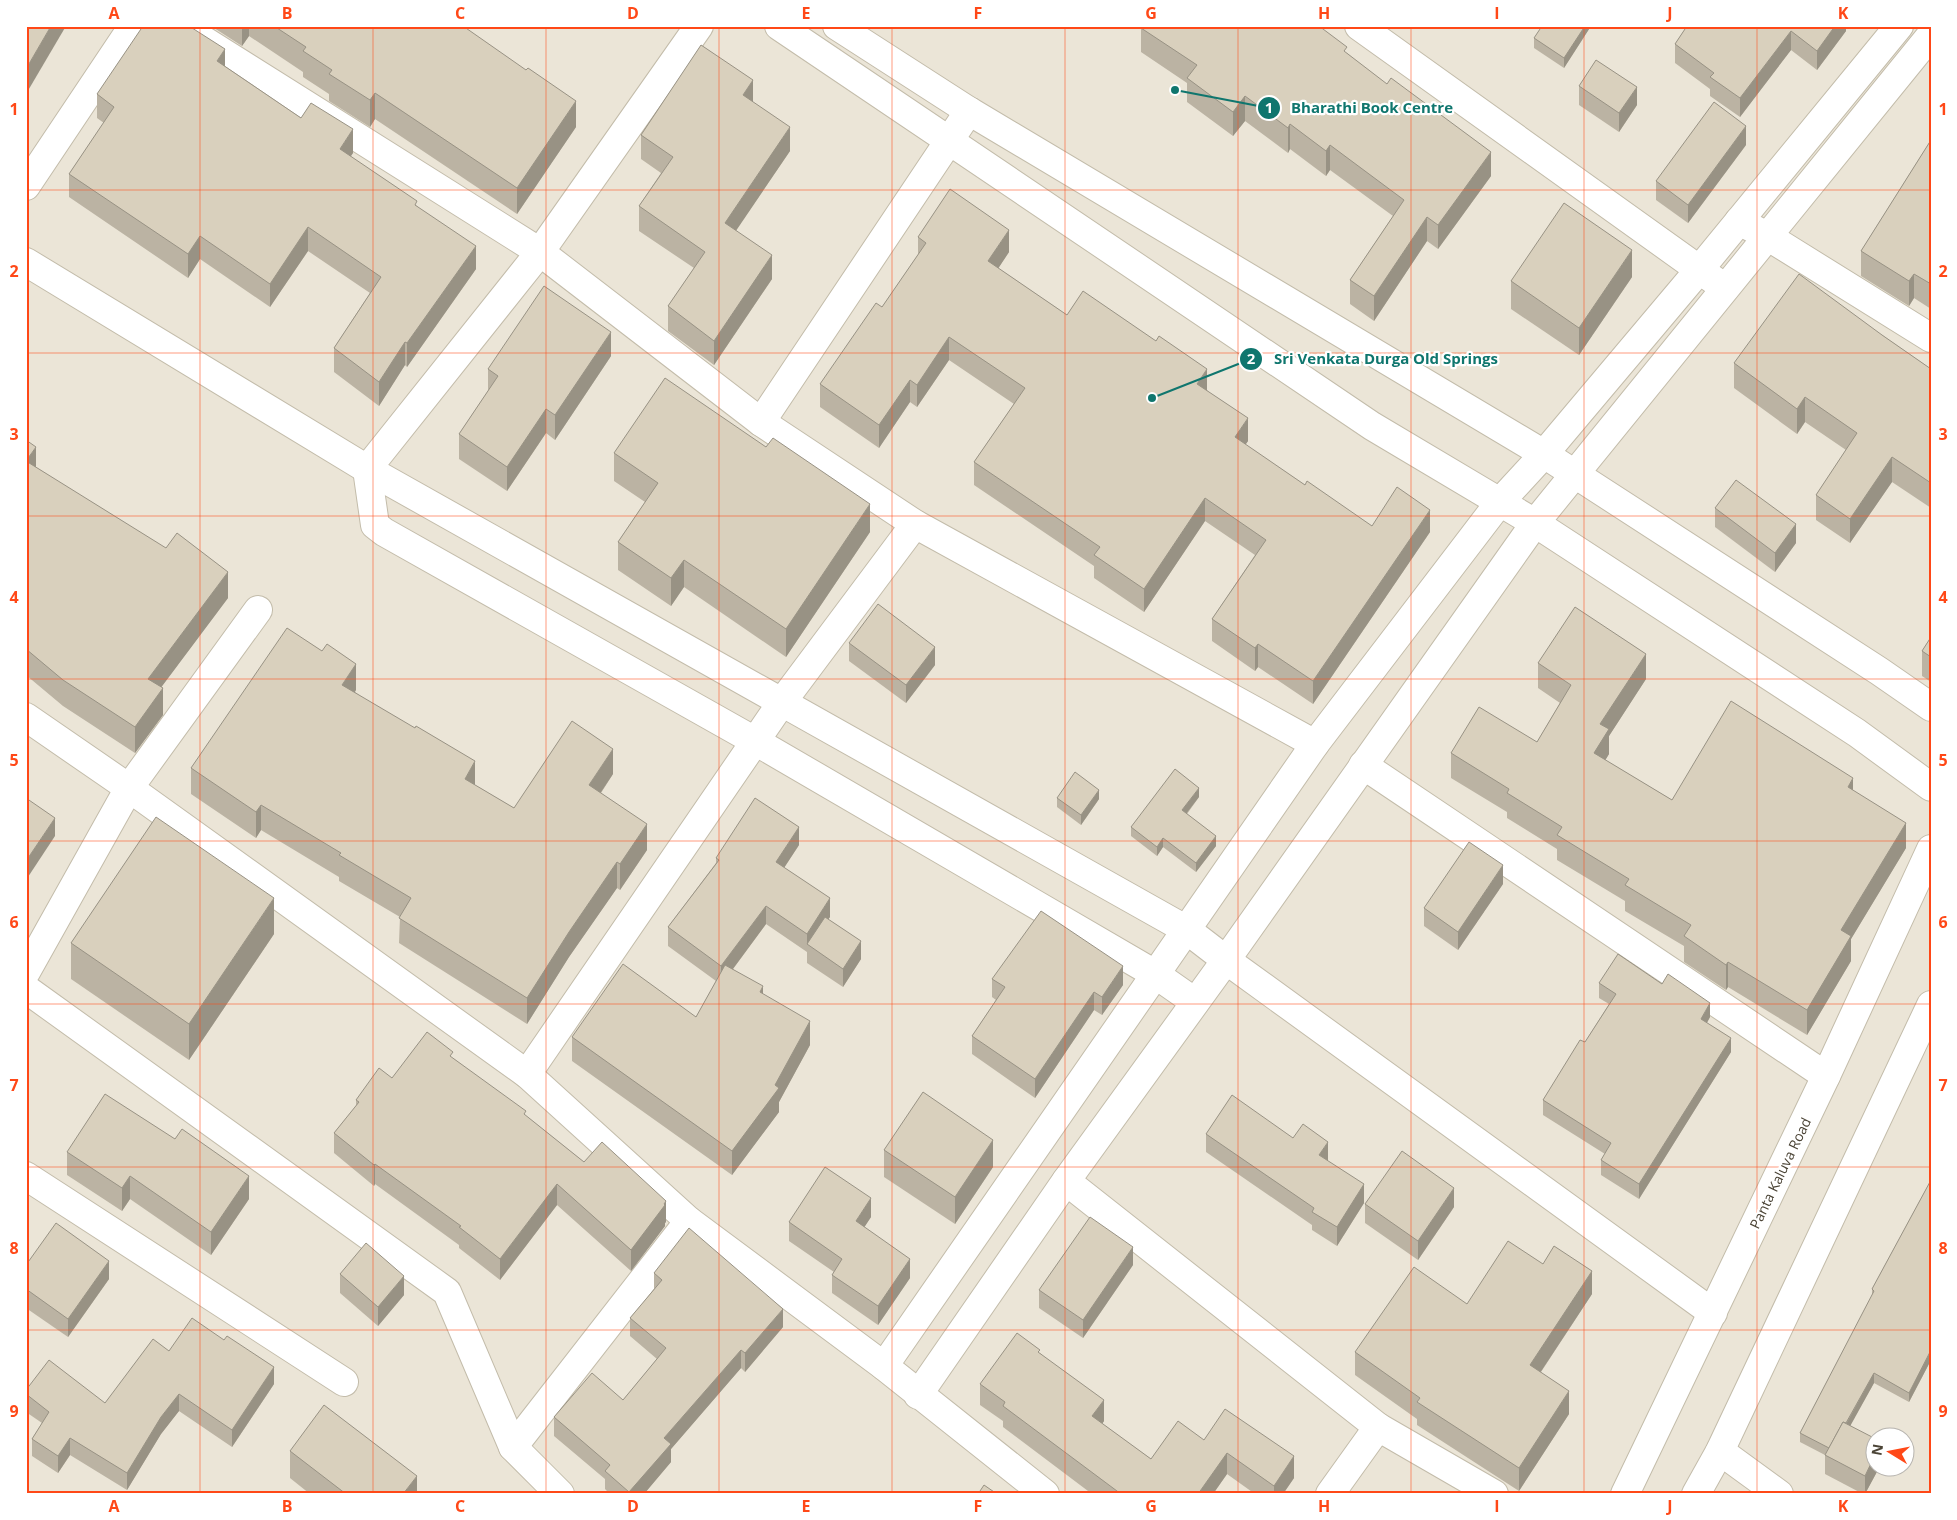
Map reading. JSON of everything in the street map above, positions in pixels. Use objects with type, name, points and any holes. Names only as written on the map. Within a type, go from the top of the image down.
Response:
[{"type":"street","points":[[26,186],[133,26]]},
{"type":"street","points":[[181,26],[540,252],[761,422],[915,524],[1315,744]]},
{"type":"street","points":[[699,26],[540,252],[367,470],[375,524],[384,532],[755,741],[1155,974],[1195,1002]]},
{"type":"street","points":[[779,26],[1372,426],[1534,523],[1857,733],[1931,787]]},
{"type":"street","points":[[837,26],[969,111],[1544,454],[1879,671],[1931,707]]},
{"type":"street","points":[[1359,26],[1725,288]]},
{"type":"street","points":[[884,1366],[1315,744],[1499,503],[1544,454],[1700,270],[1899,26]]},
{"type":"street","points":[[918,1395],[1066,1181],[1226,960],[1534,523],[1931,34]]},
{"type":"street","points":[[761,422],[969,111]]},
{"type":"street","points":[[1739,221],[1767,236],[1931,338]]},
{"type":"street","points":[[26,262],[367,470],[1187,930],[1713,1313]]},
{"type":"street","points":[[527,1074],[782,702],[915,524]]},
{"type":"street","points":[[26,972],[129,788],[258,610]]},
{"type":"street","points":[[26,717],[129,788],[527,1074],[689,1221],[884,1366],[918,1395],[1045,1494]]},
{"type":"street","points":[[1363,765],[1826,1076]]},
{"type":"street","name":"Panta Kaluva Road","points":[[1625,1494],[1826,1076],[1931,850]]},
{"type":"street","points":[[26,989],[447,1292],[514,1447],[560,1494]]},
{"type":"street","points":[[1696,1494],[1720,1451],[1931,1005]]},
{"type":"street","points":[[26,1176],[344,1382]]},
{"type":"street","points":[[1066,1181],[1378,1427],[1494,1494]]},
{"type":"street","points":[[514,1447],[689,1221]]},
{"type":"street","points":[[1330,1494],[1378,1427]]},
{"type":"street","points":[[1720,1451],[1778,1494]]},
{"type":"shaded area","points":[[26,26],[1931,26],[1931,1494],[26,1494]]},
{"type":"building","points":[[26,26],[51,26],[26,69]]},
{"type":"building","points":[[143,26],[189,26],[225,49],[217,61],[301,118],[311,103],[353,129],[340,149],[417,201],[415,205],[476,246],[407,343],[405,342],[379,382],[334,348],[381,277],[308,227],[270,284],[200,236],[188,254],[69,174],[114,107],[97,94]]},
{"type":"building","points":[[274,26],[463,26],[526,70],[528,68],[576,101],[517,188],[375,93],[370,100],[329,74],[332,70],[303,51],[306,47]]},
{"type":"building","points":[[1142,26],[1319,26],[1347,47],[1344,51],[1387,84],[1391,78],[1491,152],[1438,225],[1427,217],[1374,296],[1350,280],[1404,200],[1330,145],[1326,151],[1290,124],[1288,128],[1245,96],[1233,112],[1187,78],[1197,65],[1141,28]]},
{"type":"building","points":[[1542,26],[1585,26],[1564,58],[1534,38]]},
{"type":"building","points":[[1687,26],[1835,26],[1817,51],[1791,31],[1740,98],[1710,77],[1714,73],[1675,44]]},
{"type":"building","points":[[701,45],[753,80],[743,95],[790,127],[725,223],[772,255],[714,341],[668,306],[705,252],[639,206],[673,157],[641,135]]},
{"type":"building","points":[[1596,60],[1637,87],[1619,113],[1579,86]]},
{"type":"building","points":[[1714,102],[1746,126],[1688,205],[1656,181]]},
{"type":"building","points":[[1931,140],[1931,284],[1914,274],[1909,281],[1861,251]]},
{"type":"building","points":[[950,189],[1009,230],[988,261],[1067,315],[1083,291],[1156,341],[1159,336],[1207,369],[1197,384],[1248,418],[1235,437],[1305,485],[1307,481],[1372,526],[1397,487],[1430,510],[1313,681],[1258,644],[1255,648],[1212,619],[1266,540],[1205,498],[1144,589],[1094,555],[1100,547],[974,462],[1025,388],[949,337],[917,385],[910,380],[879,425],[820,384],[876,303],[882,307],[926,243],[918,237]]},
{"type":"building","points":[[1564,203],[1632,250],[1579,328],[1511,281]]},
{"type":"building","points":[[1799,274],[1931,369],[1931,483],[1892,457],[1850,519],[1816,495],[1857,433],[1805,397],[1797,409],[1734,363]]},
{"type":"building","points":[[544,286],[611,332],[555,415],[546,409],[507,467],[459,434],[498,376],[488,369]]},
{"type":"building","points":[[665,378],[766,447],[773,438],[870,504],[786,629],[684,560],[671,578],[618,542],[658,483],[614,453]]},
{"type":"building","points":[[26,440],[36,447],[26,461]]},
{"type":"building","points":[[26,461],[166,548],[177,533],[228,572],[148,679],[163,688],[135,727],[63,680],[26,649]]},
{"type":"building","points":[[1736,480],[1796,524],[1775,553],[1715,508]]},
{"type":"building","points":[[878,604],[935,647],[906,685],[849,643]]},
{"type":"building","points":[[1575,607],[1646,654],[1600,724],[1609,729],[1594,753],[1672,800],[1731,701],[1853,778],[1848,787],[1906,823],[1841,930],[1851,936],[1807,1010],[1728,962],[1726,965],[1684,936],[1691,925],[1625,885],[1629,879],[1557,835],[1562,827],[1507,793],[1509,789],[1451,753],[1479,707],[1537,742],[1571,685],[1538,663]]},
{"type":"building","points":[[287,628],[322,651],[327,644],[356,664],[342,685],[475,761],[465,779],[514,808],[572,721],[613,749],[589,785],[647,824],[620,864],[617,862],[527,998],[399,918],[411,898],[261,805],[256,812],[191,768]]},
{"type":"building","points":[[1931,637],[1931,657],[1922,651]]},
{"type":"building","points":[[1175,769],[1199,788],[1182,810],[1216,836],[1196,863],[1163,838],[1157,847],[1131,827]]},
{"type":"building","points":[[1075,772],[1099,790],[1081,815],[1057,798]]},
{"type":"building","points":[[26,798],[55,818],[26,861]]},
{"type":"building","points":[[755,798],[799,827],[776,862],[830,898],[807,934],[766,906],[721,966],[668,927],[719,860],[716,858]]},
{"type":"building","points":[[156,817],[274,898],[189,1024],[71,943]]},
{"type":"building","points":[[1469,842],[1503,865],[1458,932],[1424,908]]},
{"type":"building","points":[[1041,911],[1123,966],[1102,997],[1094,992],[1035,1079],[972,1036],[1005,987],[992,979]]},
{"type":"building","points":[[825,917],[861,941],[843,969],[807,944]]},
{"type":"building","points":[[1618,954],[1662,984],[1668,974],[1710,1003],[1701,1019],[1731,1038],[1639,1184],[1601,1160],[1611,1143],[1543,1100],[1580,1040],[1585,1042],[1616,994],[1599,983]]},
{"type":"building","points":[[623,964],[696,1017],[725,965],[763,986],[760,992],[810,1021],[775,1085],[779,1088],[732,1151],[572,1037]]},
{"type":"building","points":[[427,1032],[453,1052],[450,1056],[526,1111],[524,1114],[584,1162],[602,1142],[666,1201],[665,1205],[631,1250],[557,1184],[500,1259],[459,1227],[461,1226],[374,1165],[334,1133],[359,1102],[356,1100],[379,1068],[392,1078]]},
{"type":"building","points":[[923,1092],[993,1140],[955,1197],[884,1150]]},
{"type":"building","points":[[105,1094],[175,1139],[182,1129],[249,1176],[211,1232],[130,1176],[122,1188],[67,1152]]},
{"type":"building","points":[[1232,1095],[1293,1138],[1303,1124],[1328,1142],[1319,1155],[1364,1184],[1337,1227],[1312,1212],[1314,1208],[1206,1134]]},
{"type":"building","points":[[1402,1151],[1454,1188],[1418,1241],[1365,1204]]},
{"type":"building","points":[[825,1167],[871,1198],[856,1221],[910,1259],[878,1306],[832,1275],[842,1259],[789,1222]]},
{"type":"building","points":[[1931,1180],[1931,1350],[1909,1393],[1874,1373],[1846,1423],[1843,1422],[1829,1448],[1800,1433],[1874,1291],[1872,1289]]},
{"type":"building","points":[[1090,1217],[1133,1247],[1083,1320],[1039,1290]]},
{"type":"building","points":[[56,1223],[109,1261],[68,1319],[26,1289],[26,1265]]},
{"type":"building","points":[[689,1228],[783,1309],[745,1353],[741,1350],[664,1438],[671,1444],[629,1492],[605,1471],[610,1465],[554,1417],[592,1373],[623,1400],[666,1348],[630,1318],[662,1280],[654,1273]]},
{"type":"building","points":[[1508,1241],[1543,1264],[1554,1246],[1592,1271],[1530,1365],[1569,1391],[1519,1468],[1417,1402],[1420,1398],[1355,1352],[1414,1267],[1467,1304]]},
{"type":"building","points":[[366,1243],[404,1276],[378,1307],[340,1274]]},
{"type":"building","points":[[192,1318],[224,1340],[227,1336],[274,1367],[232,1430],[179,1394],[161,1417],[127,1473],[70,1438],[58,1456],[32,1439],[49,1412],[26,1394],[26,1390],[49,1360],[105,1403],[153,1339],[169,1351]]},
{"type":"building","points":[[1017,1333],[1040,1350],[1038,1352],[1104,1400],[1092,1416],[1151,1459],[1178,1421],[1204,1440],[1225,1409],[1294,1456],[1274,1486],[1227,1453],[1198,1494],[1121,1494],[1003,1406],[1005,1402],[980,1384]]},
{"type":"building","points":[[324,1405],[417,1476],[403,1494],[346,1494],[290,1451]]},
{"type":"building","points":[[1843,1422],[1864,1433],[1864,1475],[1825,1455]]},
{"type":"building","points":[[984,1485],[997,1494],[978,1494]]},
{"type":"place","name":"Bharathi Book Centre","points":[[1175,90]]},
{"type":"place","name":"Sri Venkata Durga Old Springs","points":[[1152,398]]}]
